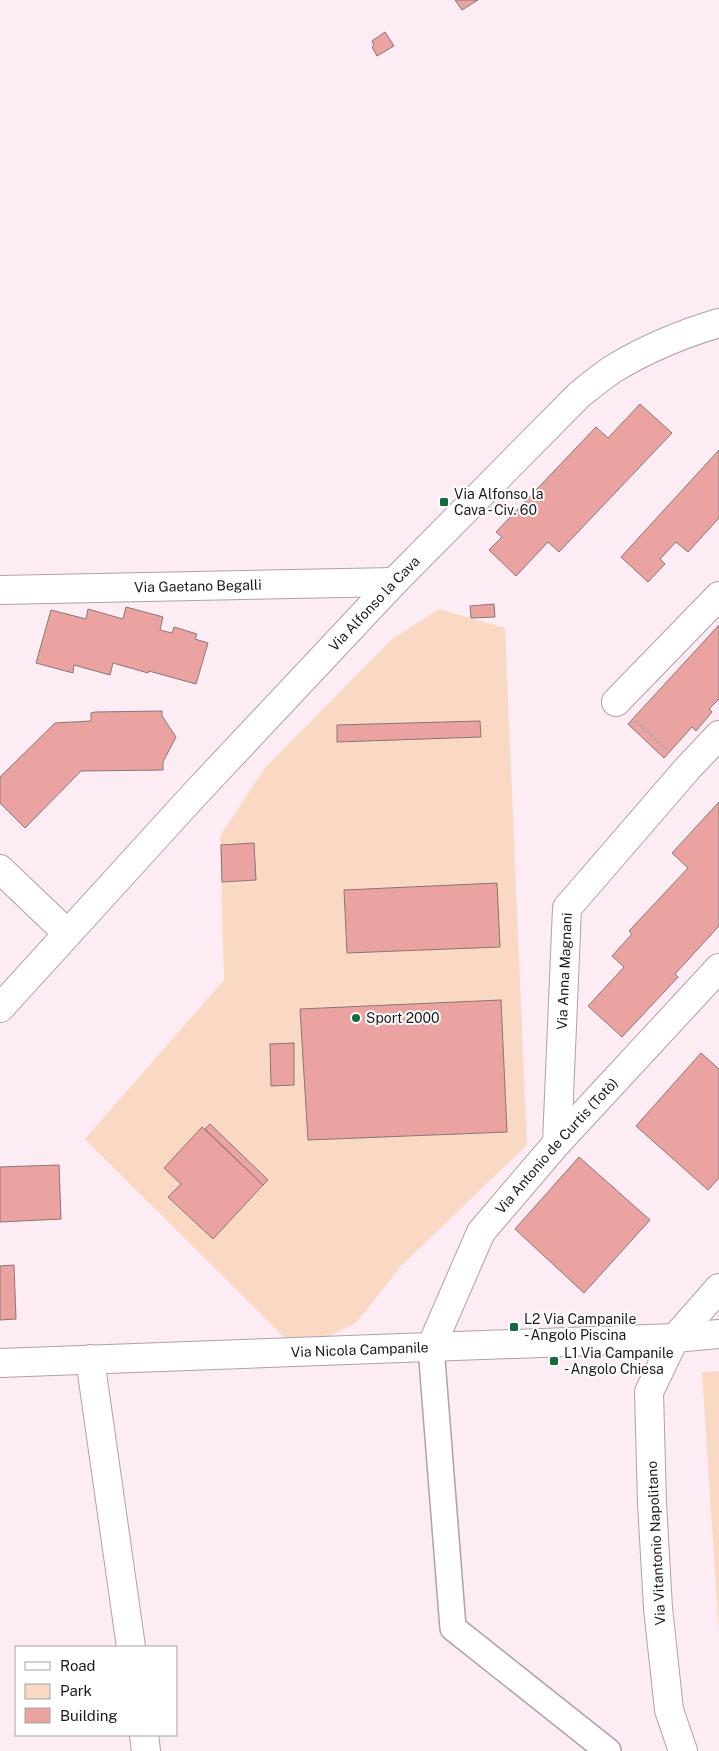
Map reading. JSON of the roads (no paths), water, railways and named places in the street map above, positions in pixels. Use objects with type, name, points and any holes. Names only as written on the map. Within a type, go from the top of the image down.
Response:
[{"type":"street","name":"Via Alfonso la Cava","points":[[0,1008],[67,933],[394,582],[579,395],[612,370],[648,350],[691,332],[719,323]]},
{"type":"street","name":"Via Gaetano Begalli","points":[[0,590],[394,582]]},
{"type":"street","points":[[616,702],[719,596]]},
{"type":"street","name":"Via Anna Magnani","points":[[557,1143],[567,908],[687,769],[719,735]]},
{"type":"street","points":[[0,869],[67,933]]},
{"type":"street","name":"Via Antonio de Curtis (Totò)","points":[[431,1347],[481,1232],[557,1143],[719,968]]},
{"type":"street","name":"Via Vitantonio Napolitano","points":[[683,1751],[669,1710],[658,1608],[652,1503],[649,1392],[675,1338],[719,1288]]},
{"type":"street","name":"Via Nicola Campanile","points":[[0,1362],[675,1338],[719,1334]]},
{"type":"street","points":[[431,1347],[452,1628],[608,1751]]},
{"type":"street","points":[[90,1359],[131,1646]]},
{"type":"street","points":[[144,1736],[146,1751]]},
{"type":"place","name":"Via Alfonso la Cava - Civ. 60","points":[[444,502]]},
{"type":"place","name":"Sport 2000","points":[[356,1018]]},
{"type":"place","name":"L2 Via Campanile - Angolo Piscina","points":[[514,1327]]},
{"type":"place","name":"L1 Via Campanile - Angolo Chiesa","points":[[554,1361]]}]
